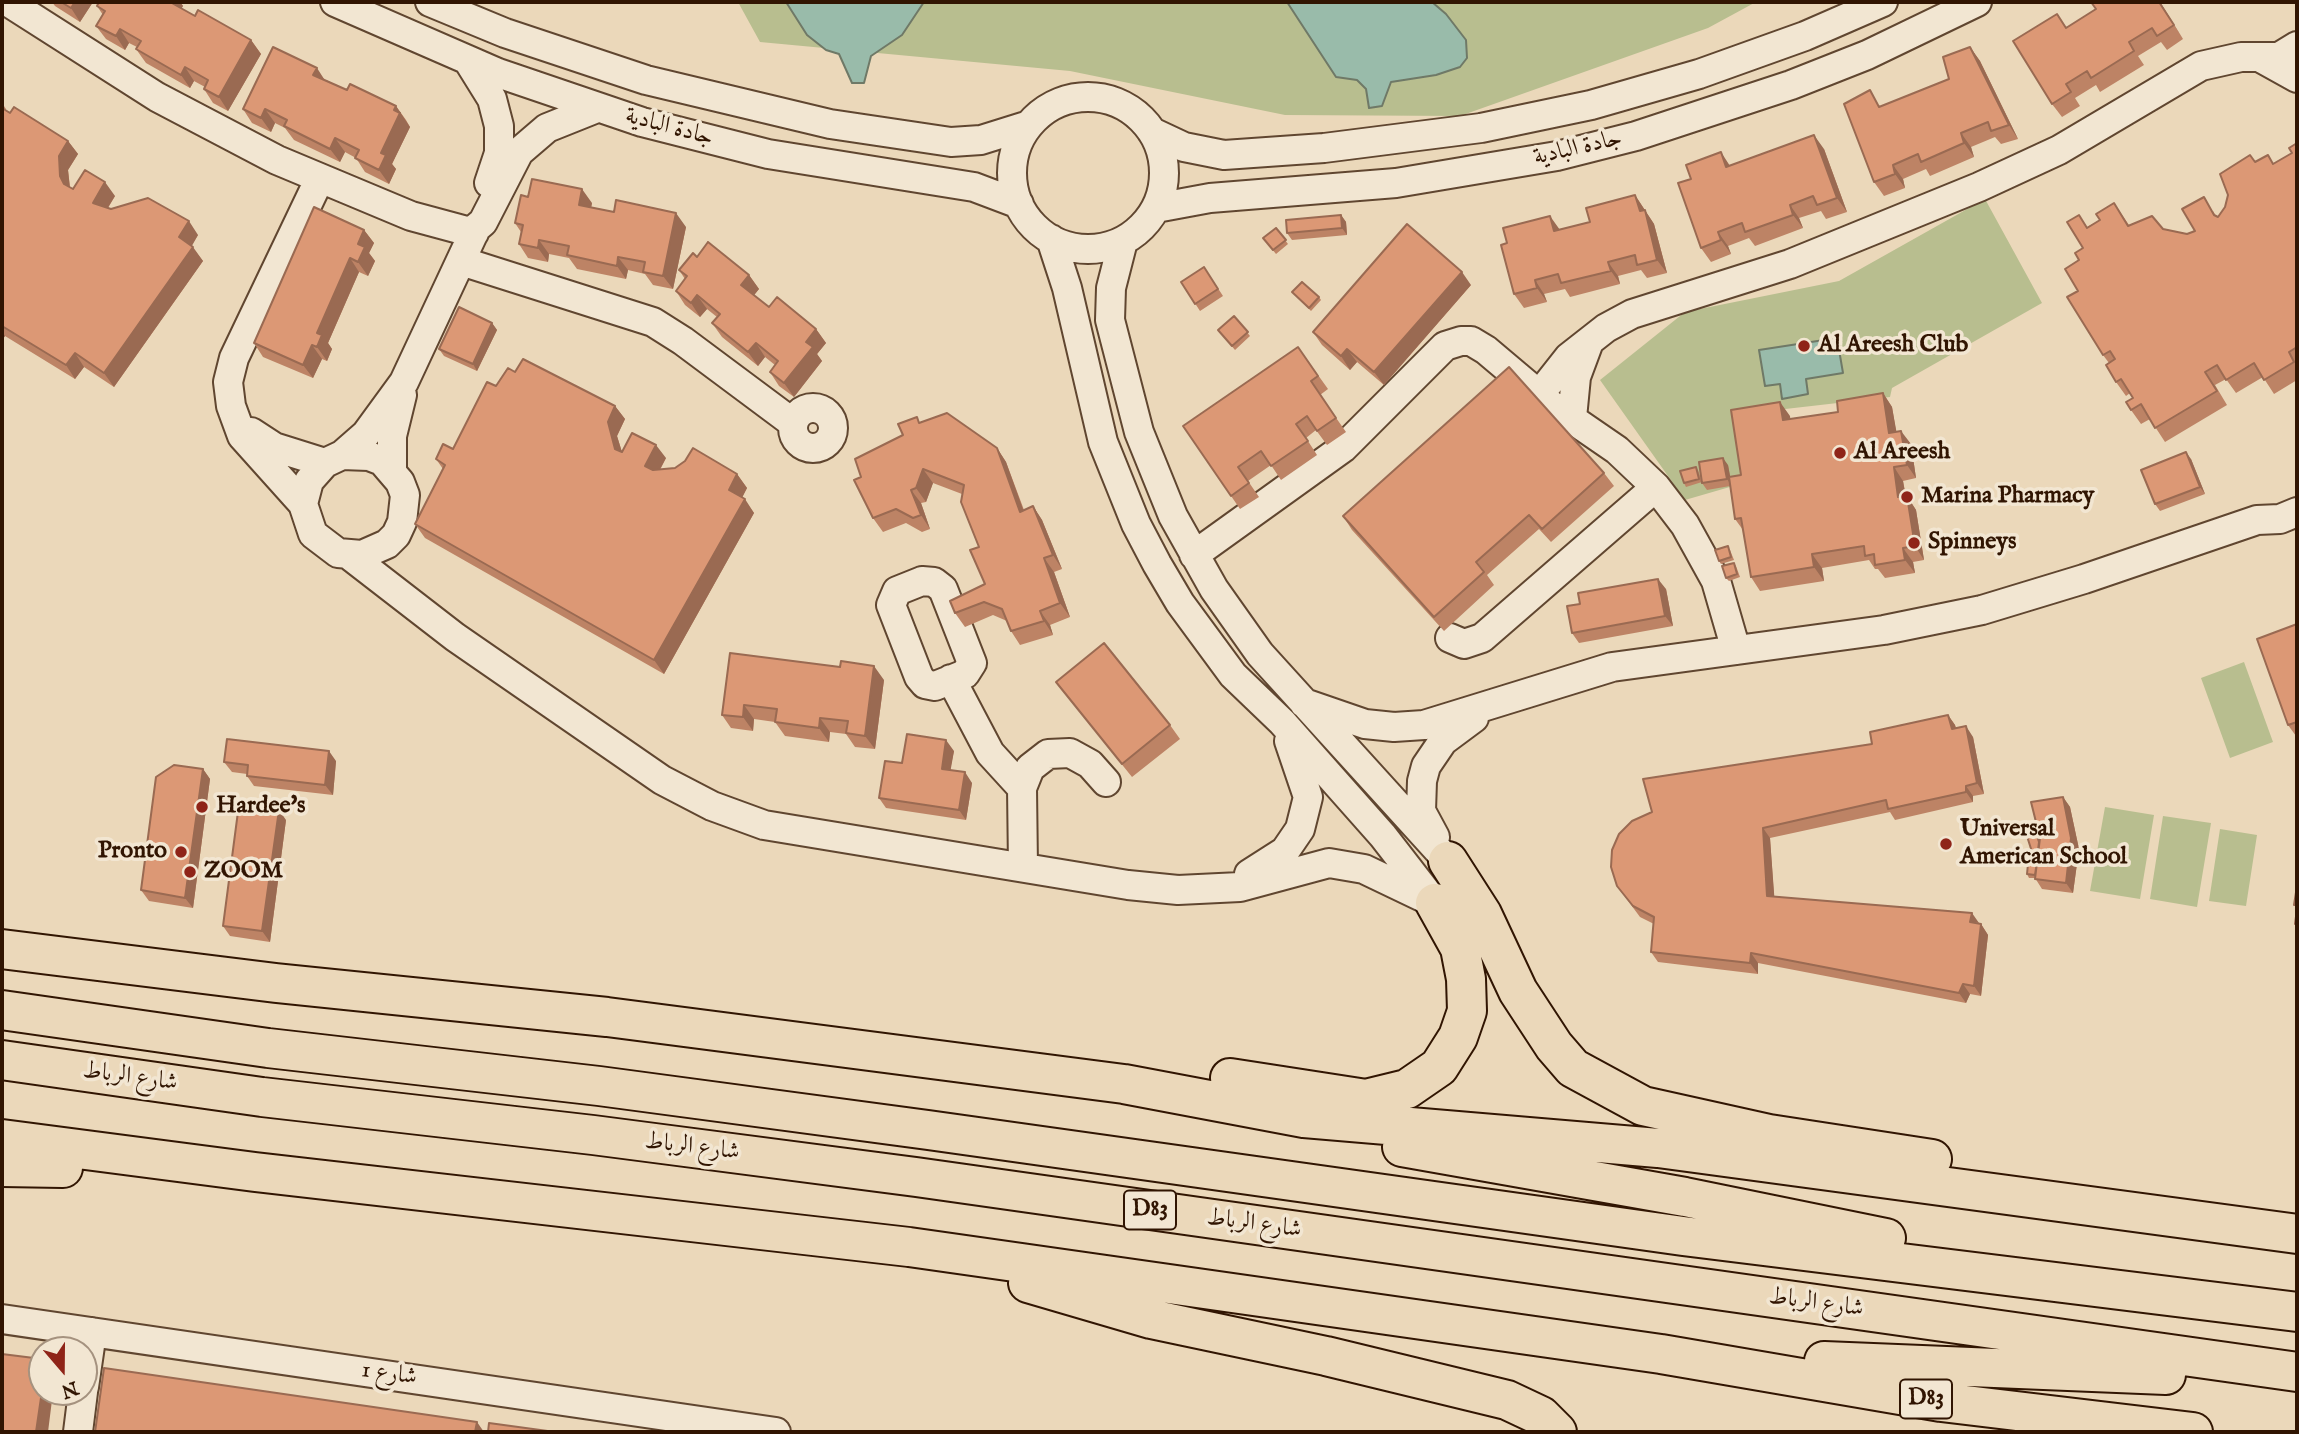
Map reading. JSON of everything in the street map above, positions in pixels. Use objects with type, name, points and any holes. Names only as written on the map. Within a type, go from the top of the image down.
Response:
[{"type":"highway","points":[[1448,861],[1482,914],[1518,991],[1554,1046],[1573,1068],[1643,1106],[1769,1134],[1925,1158],[2145,1213]]},
{"type":"highway","points":[[1124,1084],[1202,1074],[1366,1099],[1407,1089],[1439,1067],[1458,1037],[1467,1011],[1466,979],[1460,948],[1435,903]]},
{"type":"highway","points":[[2,949],[276,983],[607,1017],[1124,1084],[1304,1118],[1420,1152],[1685,1197],[2170,1296]]},
{"type":"highway","name":"شارع الرباط","points":[[2,1010],[268,1048],[599,1086],[928,1130],[1683,1236],[2297,1312]]},
{"type":"highway","name":"شارع الرباط","points":[[2,1060],[262,1097],[593,1135],[903,1175],[2297,1372]]},
{"type":"highway","points":[[1304,1118],[1658,1148],[2297,1234]]},
{"type":"highway","name":"D83","points":[[2,1139],[255,1172],[909,1247],[1661,1354],[1941,1402],[2193,1432]]},
{"type":"highway","points":[[2,1167],[255,1172]]},
{"type":"highway","points":[[909,1247],[1125,1313],[1507,1400],[1541,1416],[1557,1432]]},
{"type":"highway","points":[[1661,1354],[2297,1381]]},
{"type":"street","points":[[8,2],[167,102],[319,180],[421,220],[475,231]]},
{"type":"street","name":"جادة البادية","points":[[335,2],[470,62],[597,108],[768,154],[974,187],[1019,204]]},
{"type":"street","name":"جادة البادية","points":[[430,2],[505,33],[646,80],[830,124],[951,142],[981,140],[1029,125]]},
{"type":"street","name":"جادة البادية","points":[[1152,132],[1184,147],[1224,155],[1324,148],[1481,128],[1591,105],[1699,74],[1805,36],[1882,2]]},
{"type":"street","name":"جادة البادية","points":[[1156,208],[1210,198],[1396,184],[1557,156],[1701,117],[1791,85],[1867,55],[1977,2]]},
{"type":"street","points":[[1539,395],[1561,365],[1589,342],[1632,314],[1790,264],[2033,163],[2201,66],[2216,60],[2285,55],[2297,46]]},
{"type":"street","points":[[2261,58],[2297,78]]},
{"type":"street","points":[[470,62],[492,99],[499,126],[499,153],[476,215],[475,231]]},
{"type":"street","points":[[1093,98],[1116,102],[1130,109],[1152,132],[1164,161],[1162,193],[1156,208],[1136,232],[1123,241],[1094,249],[1079,249],[1051,239],[1038,230],[1019,204],[1013,188],[1014,155],[1029,125],[1054,106],[1069,100],[1093,98]]},
{"type":"street","points":[[597,108],[547,128],[527,143],[511,164],[483,222],[475,231],[404,382],[371,428],[309,481],[303,504],[308,525],[320,542],[349,555],[427,615],[662,780],[712,806],[796,832],[1128,885],[1219,890],[1329,863],[1364,869],[1435,903]]},
{"type":"street","points":[[303,504],[246,440],[229,394],[233,358],[319,180]]},
{"type":"street","points":[[1051,239],[1072,307],[1090,399],[1103,442],[1136,524],[1174,593],[1233,675],[1282,722],[1383,836],[1435,903]]},
{"type":"street","points":[[1123,241],[1111,288],[1113,335],[1139,432],[1168,505],[1194,555],[1236,622],[1304,703],[1448,861]]},
{"type":"street","points":[[461,261],[653,322],[684,341],[793,423]]},
{"type":"street","points":[[1194,555],[1343,448],[1438,352],[1453,342],[1479,344],[1539,395],[1618,450],[1656,487],[1685,525],[1718,585],[1728,651]]},
{"type":"street","points":[[1572,418],[1576,377],[1589,342]]},
{"type":"street","points":[[404,382],[392,436],[392,470],[405,495],[402,522],[396,534],[395,559],[400,575],[427,615]]},
{"type":"street","points":[[239,427],[274,447],[334,459],[369,456],[392,470]]},
{"type":"street","points":[[1450,638],[1464,644],[1482,638],[1656,487]]},
{"type":"street","points":[[2257,520],[2273,503],[2297,492]]},
{"type":"street","points":[[1304,703],[1365,724],[1394,727],[1438,721],[1558,681],[1612,667],[1884,630],[1982,610],[2073,583],[2257,520],[2280,519],[2297,513]]},
{"type":"street","points":[[349,555],[375,551],[396,534]]},
{"type":"street","points":[[951,679],[990,753],[1022,788]]},
{"type":"street","points":[[1448,861],[1421,811],[1422,781],[1430,760],[1443,741],[1497,703]]},
{"type":"street","points":[[1219,890],[1255,872],[1285,851],[1300,829],[1308,797],[1282,722]]},
{"type":"street","points":[[1023,867],[1022,788],[1030,768],[1048,754],[1059,752],[1081,757],[1106,782]]},
{"type":"street","name":"شارع 1","points":[[2,1320],[776,1432]]},
{"type":"street","points":[[91,1336],[92,1332]]},
{"type":"street","points":[[78,1432],[82,1406]]},
{"type":"shaded area","points":[[738,2],[1756,2],[1708,28],[1460,116],[1285,115],[1070,71],[760,42]]},
{"type":"shaded area","points":[[786,2],[924,2],[902,35],[871,56],[864,83],[852,83],[839,54],[826,50],[807,35]]},
{"type":"shaded area","points":[[1287,2],[1432,2],[1446,14],[1466,40],[1467,58],[1460,67],[1436,75],[1391,82],[1382,106],[1369,108],[1366,89],[1357,80],[1336,77]]},
{"type":"shaded area","name":"Al Areesh Club","points":[[1985,199],[2042,303],[1892,388],[1890,397],[1733,415],[1747,482],[1685,500],[1600,380],[1685,312],[1839,281]]},
{"type":"shaded area","points":[[1837,338],[1843,373],[1806,379],[1808,394],[1782,399],[1780,384],[1765,386],[1759,350]]},
{"type":"shaded area","points":[[2244,662],[2273,742],[2230,758],[2201,678]]},
{"type":"shaded area","points":[[2105,807],[2154,815],[2140,899],[2090,891]]},
{"type":"shaded area","points":[[2163,816],[2211,823],[2197,907],[2150,899]]},
{"type":"shaded area","points":[[2220,829],[2257,835],[2246,906],[2209,901]]},
{"type":"building","points":[[61,2],[75,2],[71,8]]},
{"type":"building","points":[[99,2],[170,2],[195,16],[198,10],[251,40],[219,97],[204,89],[208,80],[185,67],[181,75],[136,49],[141,41],[120,29],[116,36],[96,26],[105,11],[97,6]]},
{"type":"building","points":[[2091,2],[2159,2],[2174,25],[2157,36],[2152,28],[2129,42],[2134,51],[2091,78],[2087,71],[2066,84],[2071,92],[2052,104],[2013,41],[2057,14],[2066,28],[2096,9]]},
{"type":"building","points":[[273,47],[317,68],[313,75],[347,90],[350,84],[396,106],[394,110],[400,113],[381,153],[386,155],[379,170],[355,158],[359,150],[335,138],[330,149],[284,126],[287,120],[265,109],[261,118],[243,109]]},
{"type":"building","points":[[1970,47],[2009,125],[1991,131],[1988,122],[1961,133],[1964,143],[1921,162],[1918,154],[1893,165],[1895,174],[1874,182],[1844,104],[1870,90],[1879,107],[1949,79],[1943,57]]},
{"type":"building","points":[[14,107],[68,141],[59,156],[60,176],[64,184],[73,189],[85,170],[105,182],[93,203],[111,209],[148,198],[189,221],[179,237],[193,247],[104,373],[75,353],[66,365],[2,326],[2,108],[10,113]]},
{"type":"building","points":[[1814,135],[1837,198],[1817,205],[1813,196],[1790,205],[1793,215],[1745,232],[1742,223],[1718,232],[1721,240],[1701,248],[1678,183],[1691,179],[1686,165],[1721,152],[1726,167]]},
{"type":"building","points":[[2297,143],[2297,347],[2289,352],[2294,362],[2264,380],[2254,363],[2226,380],[2217,365],[2205,372],[2217,391],[2155,428],[2141,404],[2131,410],[2126,402],[2133,398],[2121,379],[2116,382],[2106,365],[2115,359],[2110,351],[2103,355],[2067,297],[2078,291],[2065,269],[2079,260],[2075,253],[2083,248],[2067,222],[2079,215],[2087,228],[2100,220],[2096,214],[2114,203],[2128,226],[2152,216],[2163,229],[2187,234],[2195,231],[2182,209],[2204,197],[2214,215],[2218,217],[2225,207],[2228,195],[2220,174],[2250,155],[2255,162],[2268,155],[2273,164],[2292,153],[2289,148]]},
{"type":"building","points":[[532,179],[582,189],[579,205],[614,212],[616,200],[676,213],[663,276],[643,272],[645,262],[618,257],[617,266],[567,255],[569,246],[539,240],[538,248],[519,244],[523,225],[515,223],[521,195],[528,197]]},
{"type":"building","points":[[1635,195],[1640,211],[1645,210],[1657,260],[1637,265],[1635,255],[1608,262],[1611,271],[1561,283],[1558,274],[1535,280],[1537,288],[1514,294],[1501,245],[1507,243],[1503,228],[1550,216],[1554,231],[1590,222],[1586,208]]},
{"type":"building","points":[[314,207],[364,230],[358,244],[365,247],[358,262],[350,258],[317,333],[322,335],[317,347],[312,345],[303,365],[254,343]]},
{"type":"building","points":[[1341,215],[1342,228],[1287,233],[1286,220]]},
{"type":"building","points":[[1407,224],[1462,272],[1374,372],[1347,349],[1341,356],[1313,332]]},
{"type":"building","points":[[1276,228],[1286,240],[1273,250],[1263,238]]},
{"type":"building","points":[[708,242],[749,275],[741,285],[769,307],[777,297],[816,329],[806,342],[813,347],[784,383],[770,372],[778,361],[756,343],[748,352],[712,323],[720,314],[697,295],[691,303],[676,291],[687,276],[679,270],[693,253],[697,257]]},
{"type":"building","points":[[1204,267],[1218,289],[1195,304],[1181,282]]},
{"type":"building","points":[[1302,282],[1319,297],[1309,308],[1292,292]]},
{"type":"building","points":[[459,307],[492,323],[473,364],[439,349]]},
{"type":"building","points":[[1234,316],[1248,332],[1232,346],[1218,330]]},
{"type":"building","points":[[1298,347],[1318,376],[1311,381],[1336,418],[1317,431],[1307,416],[1296,424],[1308,441],[1271,466],[1261,451],[1238,467],[1249,483],[1231,496],[1183,426]]},
{"type":"building","points":[[523,359],[615,406],[608,422],[615,449],[622,452],[632,433],[656,445],[645,466],[653,470],[675,468],[685,461],[693,448],[737,474],[729,490],[745,499],[654,660],[415,524],[445,465],[436,459],[443,444],[453,449],[487,382],[496,386],[508,368],[515,372]]},
{"type":"building","points":[[1509,367],[1604,473],[1542,529],[1529,515],[1476,562],[1484,572],[1434,617],[1343,516]]},
{"type":"building","points":[[1883,393],[1889,433],[1901,431],[1907,465],[1894,467],[1898,497],[1907,496],[1915,546],[1903,548],[1905,560],[1875,565],[1874,554],[1865,556],[1864,546],[1812,554],[1814,567],[1751,577],[1741,518],[1735,519],[1729,477],[1741,475],[1731,410],[1780,402],[1783,420],[1838,412],[1837,401]]},
{"type":"building","points":[[947,413],[997,448],[1020,512],[1033,506],[1053,555],[1044,558],[1060,603],[1040,611],[1044,621],[1011,631],[1002,609],[984,602],[955,613],[950,601],[985,584],[970,550],[979,547],[961,502],[964,485],[923,469],[916,488],[911,490],[921,515],[913,518],[896,509],[873,518],[854,480],[861,477],[855,459],[903,435],[898,424],[917,417],[919,423]]},
{"type":"building","points":[[2186,452],[2200,487],[2155,504],[2141,470]]},
{"type":"building","points":[[1723,458],[1727,479],[1702,483],[1699,462]]},
{"type":"building","points":[[1696,467],[1699,479],[1684,483],[1680,471]]},
{"type":"building","points":[[1728,546],[1731,557],[1719,561],[1715,550]]},
{"type":"building","points":[[1734,563],[1737,574],[1726,578],[1722,566]]},
{"type":"building","points":[[1658,579],[1665,616],[1572,633],[1567,606],[1580,604],[1578,593]]},
{"type":"building","points":[[2297,624],[2297,722],[2288,725],[2257,639]]},
{"type":"building","points":[[1104,643],[1170,725],[1122,764],[1056,682]]},
{"type":"building","points":[[730,653],[840,667],[841,661],[874,666],[865,736],[846,733],[848,721],[820,718],[819,728],[775,722],[777,709],[744,705],[743,717],[722,715]]},
{"type":"building","name":"Universal American School","points":[[1948,715],[1952,729],[1966,726],[1977,783],[1966,786],[1966,792],[1888,809],[1886,800],[1763,828],[1767,896],[1972,913],[1970,922],[1981,924],[1974,986],[1963,984],[1959,993],[1751,953],[1750,963],[1651,952],[1654,917],[1633,906],[1617,886],[1611,867],[1612,850],[1619,834],[1632,821],[1652,812],[1643,779],[1872,744],[1870,732]]},
{"type":"building","points":[[907,734],[946,740],[942,769],[965,772],[959,810],[879,798],[885,761],[902,763]]},
{"type":"building","points":[[227,739],[329,751],[325,785],[247,776],[248,765],[224,762]]},
{"type":"building","points":[[174,765],[203,769],[185,898],[141,890],[156,777]]},
{"type":"building","points":[[2063,797],[2071,838],[2066,883],[2035,879],[2040,838],[2031,802]]},
{"type":"building","points":[[239,804],[279,810],[262,931],[223,926]]},
{"type":"building","points":[[2035,830],[2039,842],[2038,850],[2032,852],[2026,833]]},
{"type":"building","points":[[2029,854],[2038,855],[2035,875],[2027,874]]},
{"type":"building","points":[[2,1354],[28,1357],[28,1406],[40,1406],[36,1432],[2,1432]]},
{"type":"building","points":[[104,1368],[477,1422],[475,1432],[95,1432]]},
{"type":"building","points":[[489,1423],[555,1432],[488,1432]]},
{"type":"place","name":"Al Areesh Club","points":[[1804,346]]},
{"type":"place","name":"Al Areesh","points":[[1840,453]]},
{"type":"place","name":"Marina Pharmacy","points":[[1907,497]]},
{"type":"place","name":"Spinneys","points":[[1914,543]]},
{"type":"place","name":"Hardee's","points":[[202,807]]},
{"type":"place","name":"Universal American School","points":[[1946,844]]},
{"type":"place","name":"Pronto","points":[[181,852]]},
{"type":"place","name":"ZOOM","points":[[190,872]]}]
